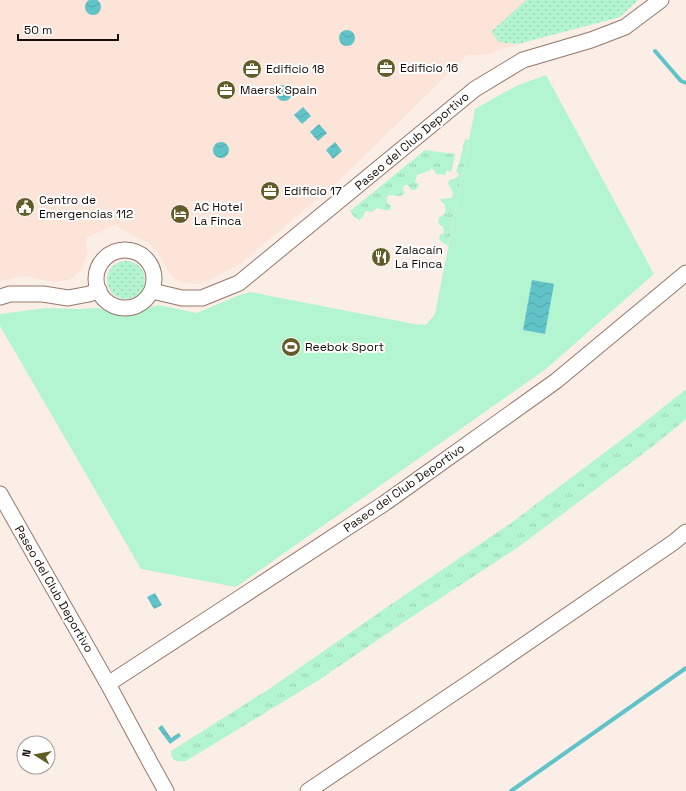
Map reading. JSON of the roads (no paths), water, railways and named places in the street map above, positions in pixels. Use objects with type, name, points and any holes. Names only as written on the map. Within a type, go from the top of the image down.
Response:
[{"type":"street","name":"Paseo del Club Deportivo","points":[[152,291],[182,298],[202,298],[239,283],[475,89],[523,60],[591,40],[625,27],[661,0]]},
{"type":"street","points":[[126,250],[143,256],[150,263],[154,272],[152,291],[139,305],[130,308],[120,308],[112,304],[104,298],[99,290],[97,273],[106,258],[118,251],[126,250]]},
{"type":"street","name":"Paseo del Club Deportivo","points":[[108,684],[391,498],[556,381],[686,273]]},
{"type":"street","points":[[0,297],[10,294],[43,294],[68,298],[99,290]]},
{"type":"street","name":"Paseo del Club Deportivo","points":[[0,494],[108,684],[166,791]]},
{"type":"street","points":[[308,791],[674,542],[686,532]]},
{"type":"water","points":[[93,-1],[99,1],[101,7],[99,13],[93,15],[87,13],[85,7],[87,1]]},
{"type":"water","points":[[344,30],[350,30],[355,35],[353,44],[350,46],[344,46],[339,41],[339,35]]},
{"type":"water","points":[[281,85],[287,85],[292,90],[290,99],[287,101],[281,101],[276,96],[276,90]]},
{"type":"water","points":[[303,107],[311,116],[302,124],[294,115]]},
{"type":"water","points":[[319,124],[327,133],[318,141],[310,132]]},
{"type":"water","points":[[218,142],[224,142],[229,147],[227,156],[224,158],[218,158],[213,153],[213,147]]},
{"type":"water","points":[[335,142],[342,151],[333,159],[326,150]]},
{"type":"water","points":[[532,280],[554,284],[545,334],[523,330]]},
{"type":"water","points":[[155,593],[162,605],[154,609],[147,597]]},
{"type":"water","points":[[162,725],[171,738],[179,733],[181,736],[170,744],[158,728]]},
{"type":"waterway","points":[[655,51],[681,81],[686,83]]},
{"type":"waterway","points":[[511,791],[686,668]]},
{"type":"place","name":"Edificio 16","points":[[386,68]]},
{"type":"place","name":"Edificio 18","points":[[252,69]]},
{"type":"place","name":"Maersk Spain","points":[[226,90]]},
{"type":"place","name":"Edificio 17","points":[[270,191]]},
{"type":"place","name":"Centro de Emergencias 112","points":[[25,207]]},
{"type":"place","name":"AC Hotel La Finca","points":[[180,214]]},
{"type":"place","name":"Zalacaín La Finca","points":[[381,257]]},
{"type":"place","name":"Reebok Sport","points":[[291,347]]}]
